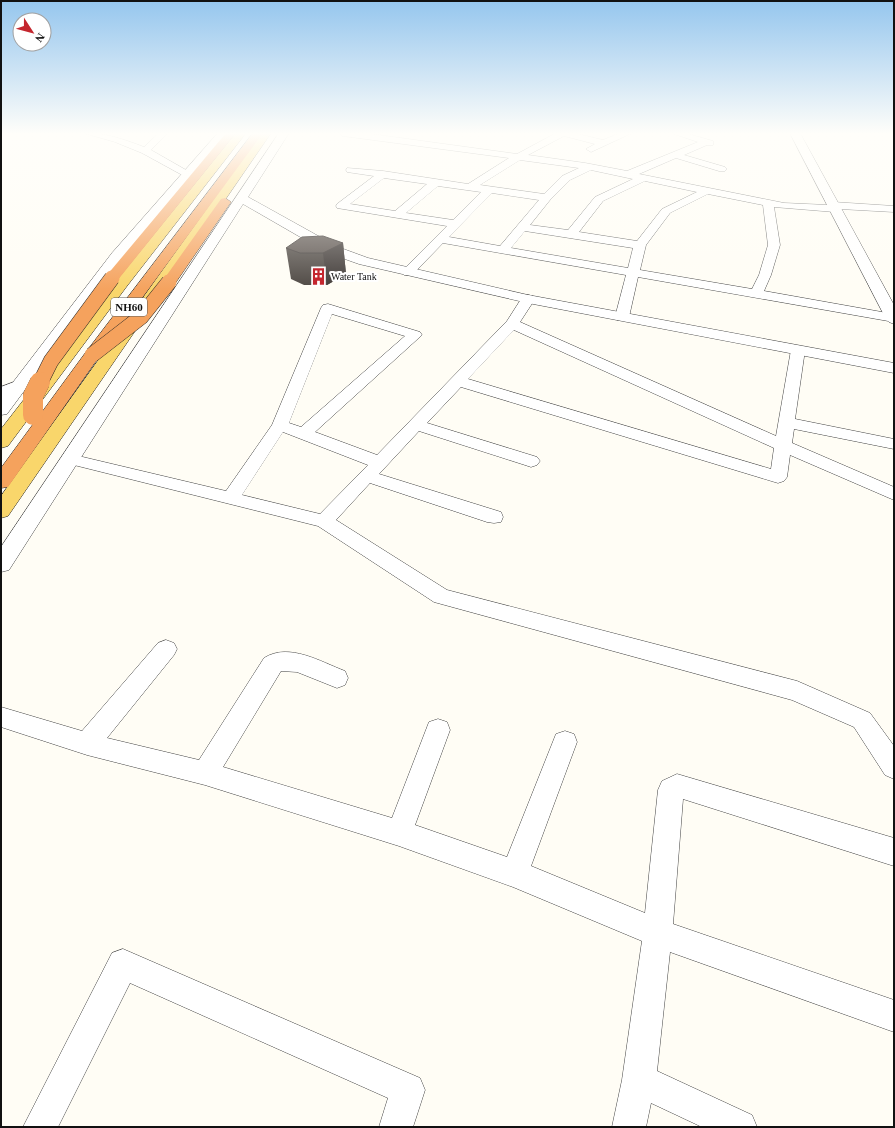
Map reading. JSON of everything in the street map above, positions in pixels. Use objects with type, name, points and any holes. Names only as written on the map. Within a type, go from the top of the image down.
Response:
[{"type":"highway","points":[[33,415],[33,396],[51,361],[112,278],[188,186]]},
{"type":"highway","name":"NH60","points":[[1,458],[208,186]]},
{"type":"highway","name":"NH60","points":[[1,482],[92,355],[219,186]]},
{"type":"highway","points":[[92,355],[141,317],[169,282],[236,186]]},
{"type":"main road","points":[[1,442],[122,283],[199,186]]},
{"type":"main road","points":[[1,511],[229,186]]},
{"type":"street","points":[[1,410],[117,256],[178,186]]},
{"type":"street","points":[[1,564],[249,186]]},
{"type":"street","points":[[368,186],[341,206],[456,224]]},
{"type":"street","points":[[397,215],[432,186]]},
{"type":"street","points":[[461,186],[546,198]]},
{"type":"street","points":[[503,250],[546,198],[558,186]]},
{"type":"street","points":[[571,234],[599,199],[627,186]]},
{"type":"street","points":[[680,186],[768,203],[894,209]]},
{"type":"street","points":[[823,186],[894,318]]},
{"type":"street","points":[[408,272],[489,190]]},
{"type":"street","points":[[622,317],[640,245],[666,211],[706,191]]},
{"type":"street","points":[[241,198],[333,250],[364,261],[528,299],[894,368]]},
{"type":"street","points":[[756,294],[765,274],[774,245],[768,203]]},
{"type":"street","points":[[523,227],[640,245]]},
{"type":"street","points":[[441,239],[894,318]]},
{"type":"street","points":[[324,521],[512,324],[528,299]]},
{"type":"street","points":[[230,498],[280,425],[328,308],[415,335],[303,434]]},
{"type":"street","points":[[512,324],[658,392],[894,494]]},
{"type":"street","points":[[458,381],[778,477],[798,350]]},
{"type":"street","points":[[1,393],[22,384]]},
{"type":"street","points":[[786,422],[894,444]]},
{"type":"street","points":[[280,425],[303,434],[373,470],[494,517]]},
{"type":"street","points":[[416,425],[531,461]]},
{"type":"street","points":[[70,459],[324,521],[441,596],[796,690],[862,720],[894,767]]},
{"type":"street","points":[[87,744],[166,649]]},
{"type":"street","points":[[205,773],[272,665],[278,661],[299,663],[336,678]]},
{"type":"street","points":[[1,717],[87,744],[205,773],[399,833],[514,873],[658,933],[894,1016]]},
{"type":"street","points":[[399,833],[438,730]]},
{"type":"street","points":[[514,873],[565,742]]},
{"type":"street","points":[[629,1127],[639,1080],[658,933],[671,790],[677,786],[681,786],[894,852]]},
{"type":"street","points":[[40,1127],[123,964],[408,1090],[396,1127]]},
{"type":"street","points":[[639,1080],[740,1127]]},
{"type":"building","points":[[323,236],[343,243],[323,253],[300,253],[286,248],[302,237]]},
{"type":"place","name":"Water Tank","points":[[318,276]]}]
